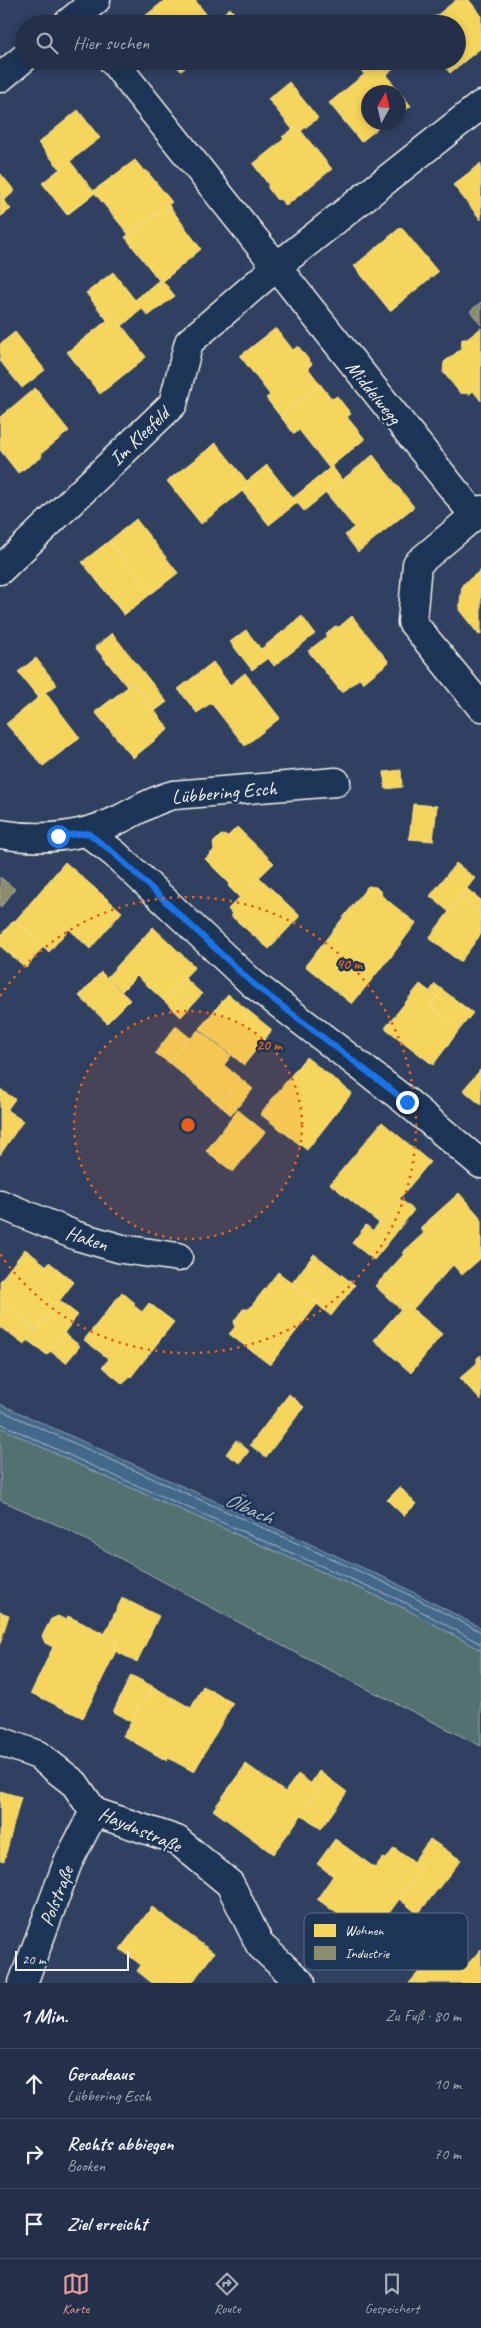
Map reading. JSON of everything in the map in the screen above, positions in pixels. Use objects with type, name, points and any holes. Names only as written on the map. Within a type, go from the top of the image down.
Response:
[{"type":"street","points":[[0,78],[15,66]]},
{"type":"street","name":"Middelwegg","points":[[119,70],[275,268],[477,512],[417,564],[412,622],[481,707]]},
{"type":"street","points":[[275,268],[481,105]]},
{"type":"street","name":"Im Kleefeld","points":[[0,570],[173,404],[189,342],[275,268]]},
{"type":"street","name":"Lübbering Esch","points":[[0,834],[20,837],[88,833],[120,819],[154,800],[172,795],[336,782]]},
{"type":"street","points":[[88,833],[115,854],[252,983],[407,1102],[481,1164]]},
{"type":"street","name":"Haken","points":[[0,1204],[77,1236],[122,1249],[178,1257]]},
{"type":"street","name":"Haydnstraße","points":[[0,1741],[38,1755],[75,1784],[94,1812],[177,1840],[230,1884],[260,1945],[300,1983]]},
{"type":"street","name":"Polstraße","points":[[23,1983],[68,1862],[94,1812]]},
{"type":"green space","points":[[0,1427],[86,1468],[404,1608],[481,1650],[481,1746],[292,1651],[62,1527],[0,1500]]},
{"type":"water","points":[[0,1404],[392,1581],[481,1628],[481,1650],[404,1608],[86,1468],[0,1427]]},
{"type":"building: Wohnen","points":[[165,0],[195,0],[207,15],[146,15]]},
{"type":"building: Wohnen","points":[[456,0],[469,0],[481,15],[481,48],[466,60],[466,15],[437,15]]},
{"type":"building: Wohnen","points":[[230,8],[236,15],[222,15]]},
{"type":"building: Wohnen","points":[[361,70],[369,70],[364,74]]},
{"type":"building: Wohnen","points":[[370,70],[382,70],[394,85],[361,85],[361,130],[376,130],[361,142],[329,103]]},
{"type":"building: Wohnen","points":[[382,70],[392,70],[386,75]]},
{"type":"building: Wohnen","points":[[289,82],[318,118],[301,131],[297,126],[292,129],[268,99]]},
{"type":"building: Wohnen","points":[[406,100],[411,106],[406,110]]},
{"type":"building: Wohnen","points":[[78,110],[100,138],[60,169],[38,143]]},
{"type":"building: Wohnen","points":[[297,126],[332,169],[286,206],[281,200],[276,199],[268,188],[268,184],[253,164]]},
{"type":"building: Wohnen","points":[[135,160],[144,171],[146,170],[172,202],[129,235],[93,191]]},
{"type":"building: Wohnen","points":[[70,161],[95,193],[67,215],[42,183]]},
{"type":"building: Wohnen","points":[[481,163],[481,220],[453,185]]},
{"type":"building: Wohnen","points":[[0,173],[15,191],[0,204]]},
{"type":"building: Wohnen","points":[[4,201],[11,209],[0,217],[0,204]]},
{"type":"building: Wohnen","points":[[168,204],[201,249],[161,283],[125,237]]},
{"type":"building: Wohnen","points":[[401,227],[438,272],[390,311],[354,266]]},
{"type":"building: Wohnen","points":[[113,272],[142,309],[122,326],[114,315],[107,320],[86,293]]},
{"type":"building: Wohnen","points":[[159,280],[161,283],[163,281],[175,296],[148,316],[135,300]]},
{"type":"building: Wohnen","points":[[114,315],[146,357],[100,394],[67,352]]},
{"type":"building: Wohnen","points":[[276,328],[293,350],[298,346],[312,364],[308,368],[320,384],[280,416],[266,398],[270,395],[240,356]]},
{"type":"building: Wohnen","points":[[481,328],[481,401],[473,391],[470,394],[460,393],[443,372],[444,362],[461,349],[462,339],[467,339]]},
{"type":"building: Wohnen","points":[[15,332],[45,370],[22,388],[0,361],[0,344]]},
{"type":"building: Wohnen","points":[[320,384],[332,399],[337,396],[351,414],[347,417],[365,439],[329,468],[299,430],[294,434],[280,416]]},
{"type":"building: Wohnen","points":[[35,388],[69,431],[42,453],[41,458],[18,473],[0,450],[0,417]]},
{"type":"building: Wohnen","points":[[216,443],[250,485],[201,524],[167,481]]},
{"type":"building: Wohnen","points":[[373,455],[414,507],[358,552],[345,535],[354,527],[326,493]]},
{"type":"building: Wohnen","points":[[267,465],[297,503],[269,525],[242,491],[250,485],[247,481]]},
{"type":"building: Wohnen","points":[[332,466],[342,480],[304,511],[293,498]]},
{"type":"building: Wohnen","points":[[136,519],[178,573],[151,594],[109,541]]},
{"type":"building: Wohnen","points":[[109,541],[151,594],[124,615],[82,562]]},
{"type":"building: Wohnen","points":[[481,570],[481,634],[479,635],[459,610],[462,585]]},
{"type":"building: Wohnen","points":[[302,616],[315,634],[274,666],[261,649]]},
{"type":"building: Wohnen","points":[[352,616],[389,662],[363,683],[360,678],[342,693],[308,651],[326,637],[327,633],[335,626],[339,627]]},
{"type":"building: Wohnen","points":[[246,630],[268,658],[252,670],[230,642]]},
{"type":"building: Wohnen","points":[[112,633],[167,702],[155,711],[133,683],[127,687],[95,647]]},
{"type":"building: Wohnen","points":[[36,658],[57,685],[38,697],[18,672]]},
{"type":"building: Wohnen","points":[[213,662],[230,685],[245,673],[280,718],[245,746],[211,703],[197,713],[178,689]]},
{"type":"building: Wohnen","points":[[133,683],[169,729],[133,758],[95,712]]},
{"type":"building: Wohnen","points":[[45,692],[80,738],[43,766],[6,724]]},
{"type":"building: Wohnen","points":[[401,770],[402,787],[385,789],[384,772]]},
{"type":"building: Wohnen","points":[[413,804],[437,806],[433,841],[409,839]]},
{"type":"building: Wohnen","points":[[237,827],[274,863],[239,897],[228,886],[230,884],[205,859],[214,850],[213,843],[221,835],[228,836]]},
{"type":"building: Wohnen","points":[[65,862],[122,912],[90,949],[69,929],[49,952],[15,921]]},
{"type":"building: Wohnen","points":[[456,863],[475,878],[449,912],[430,896]]},
{"type":"building: Wohnen","points":[[259,877],[300,916],[269,949],[231,916],[232,914],[228,909]]},
{"type":"building: Wohnen","points":[[368,886],[376,887],[382,896],[416,923],[388,961],[352,1004],[305,966]]},
{"type":"building: Wohnen","points":[[466,888],[481,900],[480,912],[460,897]]},
{"type":"building: Wohnen","points":[[460,897],[481,913],[481,934],[460,962],[429,938]]},
{"type":"building: Wohnen","points":[[14,920],[44,946],[26,968],[0,946],[0,936]]},
{"type":"building: Wohnen","points":[[153,927],[195,967],[163,1000],[137,976],[122,991],[107,977]]},
{"type":"building: Wohnen","points":[[101,972],[130,1000],[107,1023],[79,996]]},
{"type":"building: Wohnen","points":[[184,977],[202,994],[181,1017],[163,1000]]},
{"type":"building: Wohnen","points":[[420,984],[437,997],[430,1006],[460,1029],[433,1065],[385,1028]]},
{"type":"building: Wohnen","points":[[435,984],[473,1013],[460,1029],[430,1006],[437,997],[430,991]]},
{"type":"building: Wohnen","points":[[228,994],[272,1030],[244,1065],[199,1029]]},
{"type":"building: Wohnen","points":[[176,1026],[189,1037],[168,1062],[155,1053]]},
{"type":"building: Wohnen","points":[[198,1030],[231,1056],[224,1065],[240,1078],[218,1104],[168,1062],[189,1037],[191,1038]]},
{"type":"building: Wohnen","points":[[306,1057],[352,1093],[307,1150],[260,1114]]},
{"type":"building: Wohnen","points":[[481,1069],[481,1105],[463,1090]]},
{"type":"building: Wohnen","points":[[240,1078],[253,1089],[231,1115],[218,1104]]},
{"type":"building: Wohnen","points":[[0,1089],[15,1099],[7,1110],[23,1121],[0,1155]]},
{"type":"building: Wohnen","points":[[238,1110],[265,1132],[233,1172],[206,1151]]},
{"type":"building: Wohnen","points":[[382,1122],[430,1162],[379,1223],[330,1184]]},
{"type":"building: Wohnen","points":[[459,1193],[481,1218],[481,1258],[462,1275],[453,1265],[413,1309],[406,1303],[400,1309],[375,1286],[404,1254],[402,1253],[424,1233],[420,1228]]},
{"type":"building: Wohnen","points":[[400,1199],[414,1210],[388,1243],[373,1230]]},
{"type":"building: Wohnen","points":[[366,1225],[388,1243],[374,1260],[352,1243]]},
{"type":"building: Wohnen","points":[[25,1249],[47,1266],[49,1262],[74,1282],[37,1330],[0,1302],[0,1281]]},
{"type":"building: Wohnen","points":[[314,1254],[355,1285],[331,1316],[292,1283]]},
{"type":"building: Wohnen","points":[[278,1272],[318,1303],[270,1365],[229,1334],[235,1327],[234,1321],[243,1309],[249,1309]]},
{"type":"building: Wohnen","points":[[122,1292],[142,1312],[149,1303],[174,1322],[131,1377],[123,1384],[102,1367],[109,1359],[84,1340]]},
{"type":"building: Wohnen","points":[[60,1301],[78,1315],[47,1355],[27,1340]]},
{"type":"building: Wohnen","points":[[0,1302],[35,1329],[24,1345],[0,1327]]},
{"type":"building: Wohnen","points":[[406,1303],[442,1334],[411,1373],[374,1340]]},
{"type":"building: Wohnen","points":[[64,1333],[80,1346],[66,1363],[50,1351]]},
{"type":"building: Wohnen","points":[[481,1355],[481,1401],[460,1378],[477,1363],[477,1358]]},
{"type":"building: Wohnen","points":[[289,1394],[304,1407],[266,1457],[250,1445]]},
{"type":"building: Wohnen","points":[[236,1440],[249,1451],[240,1463],[226,1454]]},
{"type":"building: Wohnen","points":[[400,1487],[416,1504],[404,1516],[387,1500]]},
{"type":"building: Wohnen","points":[[122,1598],[159,1616],[137,1662],[113,1650],[118,1640],[105,1633]]},
{"type":"building: Wohnen","points":[[0,1612],[9,1615],[0,1644]]},
{"type":"building: Wohnen","points":[[58,1616],[66,1620],[68,1616],[118,1640],[113,1650],[116,1651],[83,1718],[31,1693],[53,1647],[45,1643],[42,1636],[51,1619]]},
{"type":"building: Wohnen","points":[[131,1675],[152,1686],[131,1722],[113,1712]]},
{"type":"building: Wohnen","points":[[152,1686],[191,1708],[203,1686],[233,1703],[194,1772],[168,1758],[167,1761],[123,1736]]},
{"type":"building: Wohnen","points":[[246,1764],[285,1792],[298,1774],[320,1790],[273,1854],[213,1810]]},
{"type":"building: Wohnen","points":[[319,1771],[347,1792],[321,1829],[302,1815],[320,1790],[311,1783]]},
{"type":"building: Wohnen","points":[[0,1791],[21,1797],[4,1861],[0,1860]]},
{"type":"building: Wohnen","points":[[335,1839],[375,1868],[382,1858],[386,1859],[394,1848],[422,1868],[389,1913],[336,1913],[317,1899],[333,1876],[317,1864]]},
{"type":"building: Wohnen","points":[[430,1839],[461,1860],[419,1913],[399,1899],[422,1868],[413,1862]]},
{"type":"building: Wohnen","points":[[152,1907],[214,1953],[192,1983],[152,1983],[137,1971],[141,1965],[120,1949]]},
{"type":"building: Wohnen","points":[[481,1949],[481,1983],[409,1983],[421,1970],[468,1970],[468,1964]]},
{"type":"building: Industrie","points":[[481,302],[481,325],[470,311]]},
{"type":"building: Industrie","points":[[0,877],[15,889],[0,908]]},
{"type":"route","points":[[58,836],[88,833],[115,854],[252,983],[407,1102]]},
{"type":"water label","name":"Ölbach","points":[[249,1508]]}]
